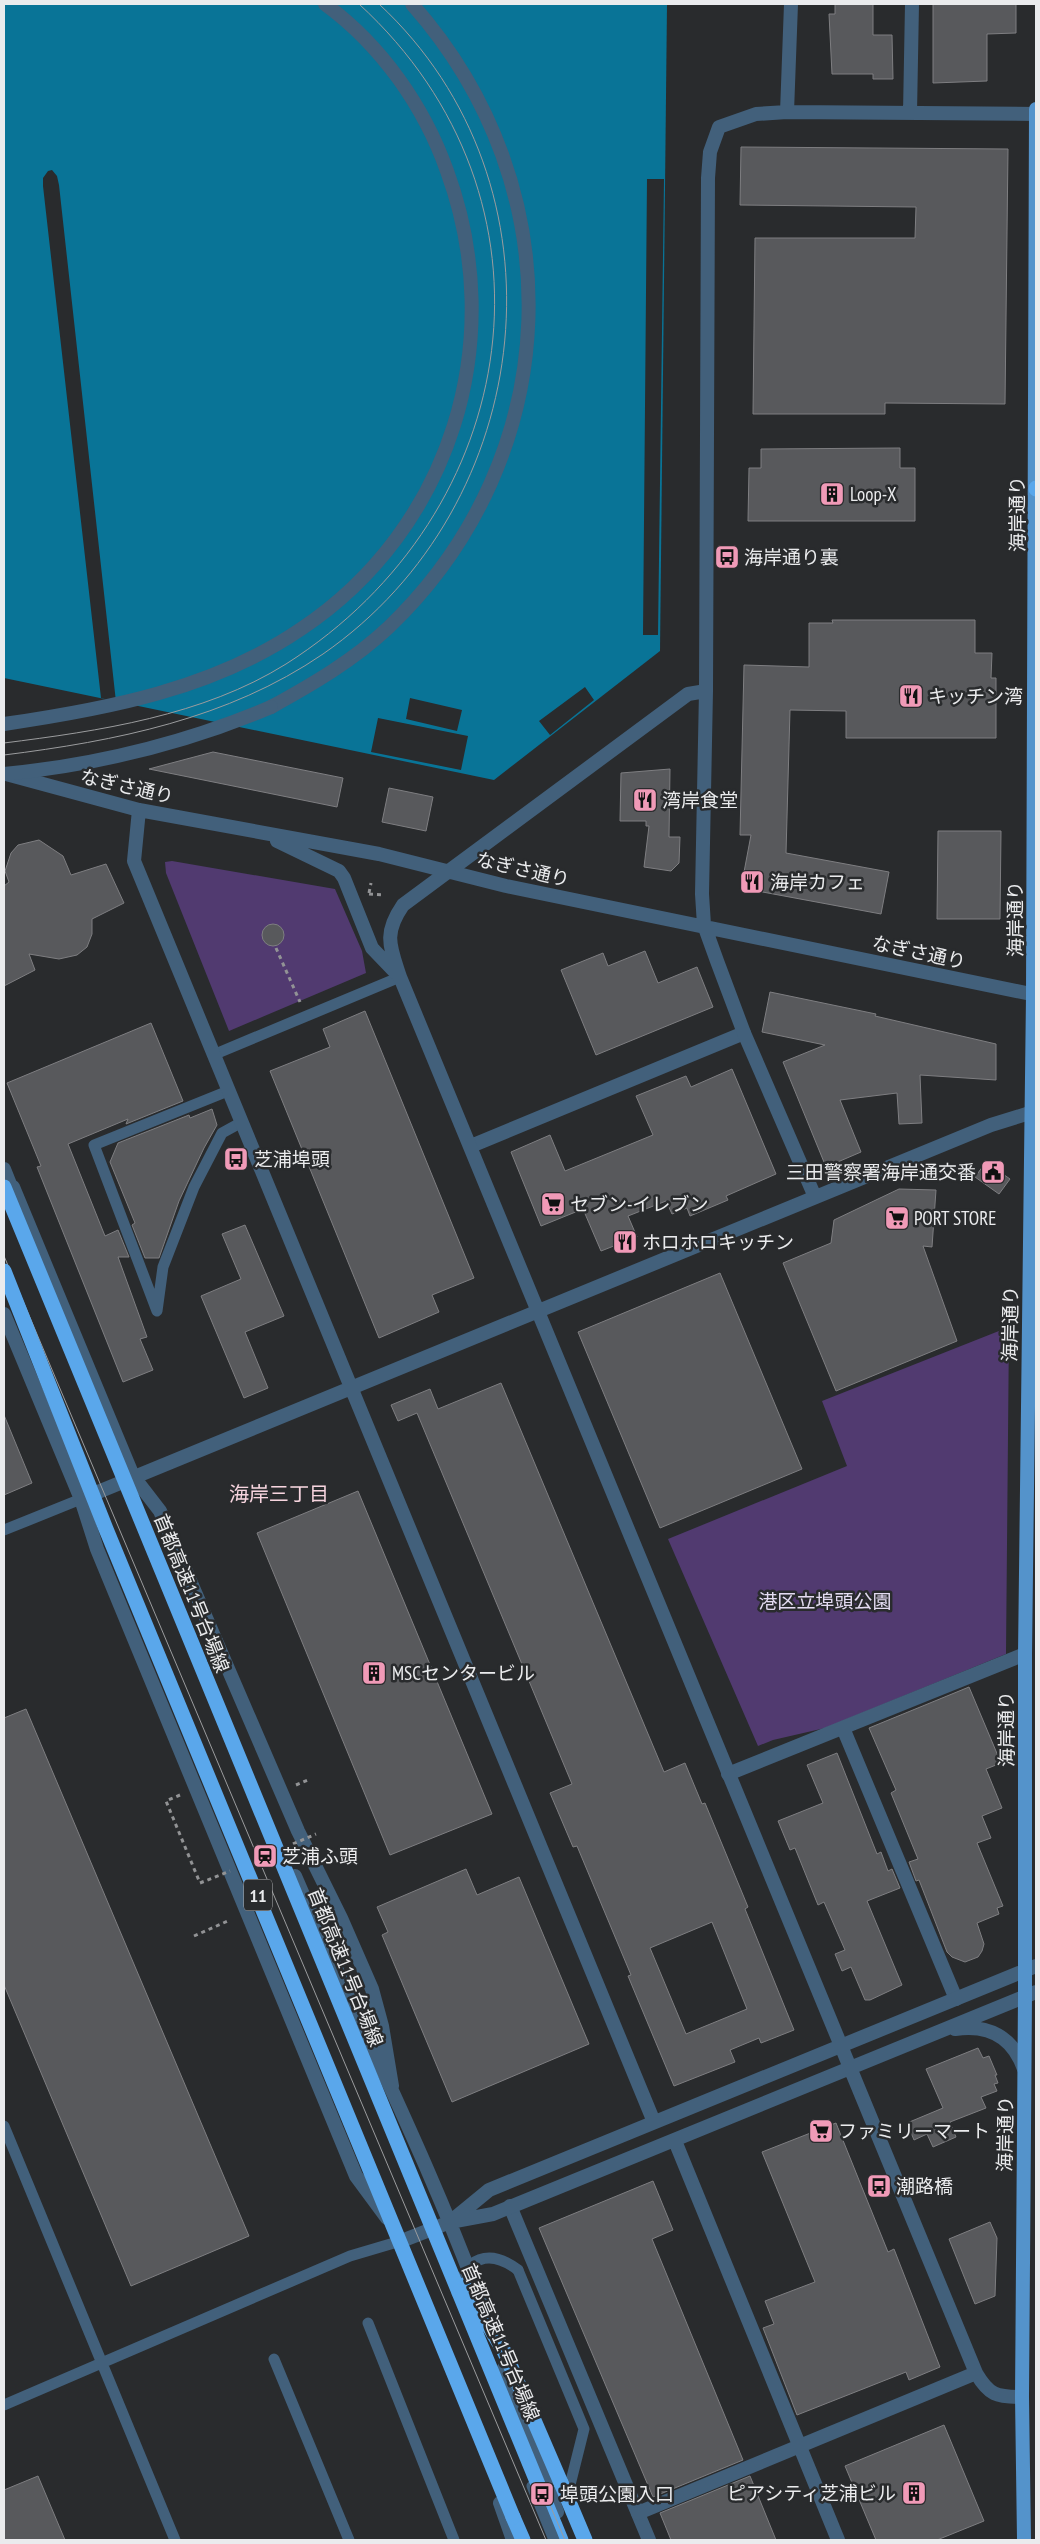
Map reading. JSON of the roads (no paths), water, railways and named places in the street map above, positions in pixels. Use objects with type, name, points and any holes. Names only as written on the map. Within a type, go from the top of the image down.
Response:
[{"type":"highway","name":"首都高速11号台場線","points":[[4,1188],[562,2540]]},
{"type":"highway","name":"11","points":[[4,1271],[106,1529],[523,2540]]},
{"type":"highway","points":[[437,2241],[505,2353],[585,2540]]},
{"type":"main road","name":"海岸通り","points":[[1024,2540],[1022,2397],[1024,2072],[1031,1994],[1025,1654],[1035,995],[1036,109]]},
{"type":"street","points":[[4,724],[55,716],[149,696],[216,674],[277,645],[329,608],[376,562],[415,511],[438,467],[463,395],[471,348],[472,273],[461,212],[441,154],[412,99],[375,50],[355,29],[325,4]]},
{"type":"street","points":[[4,774],[105,759],[172,743],[239,721],[302,690],[332,672],[388,628],[434,577],[475,516],[505,448],[524,373],[530,300],[528,262],[513,186],[487,116],[448,50],[412,4]]},
{"type":"street","points":[[787,112],[791,4]]},
{"type":"street","points":[[910,112],[912,4]]},
{"type":"street","points":[[815,1197],[744,1033],[704,925],[702,894],[706,691],[708,178],[710,152],[718,127],[756,114],[787,112],[910,112],[1036,114]]},
{"type":"street","points":[[706,691],[688,694],[403,905],[390,928],[389,940],[400,977],[976,2373],[991,2393],[1001,2397],[1022,2397]]},
{"type":"street","name":"なぎさ通り","points":[[4,774],[139,810],[379,854],[506,886],[704,925],[1035,995]]},
{"type":"street","points":[[139,810],[134,861],[654,2122]]},
{"type":"street","points":[[256,832],[339,871],[344,878],[372,948],[400,977]]},
{"type":"street","points":[[471,1146],[744,1033]]},
{"type":"street","points":[[80,1499],[132,1476],[538,1312],[990,1125],[1034,1111]]},
{"type":"street","points":[[4,1164],[132,1476],[160,1511],[298,1831],[341,1918],[372,1989],[382,2026],[392,2086]]},
{"type":"street","points":[[4,1169],[246,1758],[333,1964],[392,2086],[450,2222],[567,2540]]},
{"type":"street","points":[[4,1284],[404,2240],[513,2540]]},
{"type":"street","points":[[4,1314],[80,1499],[101,1558],[356,2176],[404,2240]]},
{"type":"street","points":[[728,1774],[1025,1654]]},
{"type":"street","points":[[843,1728],[956,1999]]},
{"type":"street","points":[[450,2222],[489,2190],[1030,1968]]},
{"type":"street","points":[[404,2240],[450,2222],[493,2214],[1031,1994]]},
{"type":"street","points":[[937,2033],[965,2027],[994,2032],[1010,2043],[1019,2054],[1024,2072]]},
{"type":"street","points":[[675,2141],[838,2540]]},
{"type":"street","points":[[510,2206],[649,2540]]},
{"type":"street","points":[[638,2513],[976,2373]]},
{"type":"lane","points":[[213,1055],[400,977]]},
{"type":"lane","points":[[228,1091],[94,1145],[157,1311],[163,1267],[194,1186],[222,1134],[242,1122]]},
{"type":"lane","points":[[4,1530],[80,1499]]},
{"type":"lane","points":[[4,2126],[175,2540]]},
{"type":"lane","points":[[4,2405],[350,2256],[404,2240]]},
{"type":"lane","points":[[554,2540],[455,2299],[465,2270],[476,2261],[486,2257],[508,2262],[518,2270],[580,2417],[584,2429],[583,2439],[567,2497]]},
{"type":"lane","points":[[368,2323],[454,2540]]},
{"type":"lane","points":[[274,2359],[349,2540]]},
{"type":"water","points":[[4,4],[667,4],[660,651],[494,780],[4,678]]},
{"type":"tram line","points":[[4,743],[76,733],[185,709],[220,697],[254,682],[286,664],[366,600],[428,525],[470,440],[492,350],[492,259],[471,168],[427,82],[359,4]]},
{"type":"tram line","points":[[4,755],[88,742],[170,724],[210,711],[249,695],[287,676],[323,654],[395,591],[450,515],[487,431],[505,341],[504,250],[483,161],[441,78],[379,4]]},
{"type":"tram line","points":[[4,1202],[312,1949],[565,2540]]},
{"type":"tram line","points":[[4,1256],[546,2540]]},
{"type":"place","name":"Loop-X","points":[[832,494]]},
{"type":"place","name":"海岸通り裏","points":[[727,557]]},
{"type":"place","name":"キッチン湾","points":[[911,696]]},
{"type":"place","name":"湾岸食堂","points":[[645,800]]},
{"type":"place","name":"海岸カフェ","points":[[752,882]]},
{"type":"place","name":"芝浦埠頭","points":[[236,1159]]},
{"type":"place","name":"三田警察署海岸通交番","points":[[993,1172]]},
{"type":"place","name":"セブン-イレブン","points":[[553,1204]]},
{"type":"place","name":"PORT STORE","points":[[897,1218]]},
{"type":"place","name":"ホロホロキッチン","points":[[625,1242]]},
{"type":"place","name":"MSCセンタービル","points":[[374,1673]]},
{"type":"place","name":"芝浦ふ頭","points":[[265,1856]]},
{"type":"place","name":"ファミリーマート","points":[[821,2131]]},
{"type":"place","name":"潮路橋","points":[[879,2186]]},
{"type":"place","name":"ピアシティ芝浦ビル","points":[[914,2493]]},
{"type":"place","name":"埠頭公園入口","points":[[542,2494]]},
{"type":"district","name":"海岸三丁目","points":[[279,1494]]},
{"type":"park label","name":"港区立埠頭公園","points":[[825,1601]]}]
